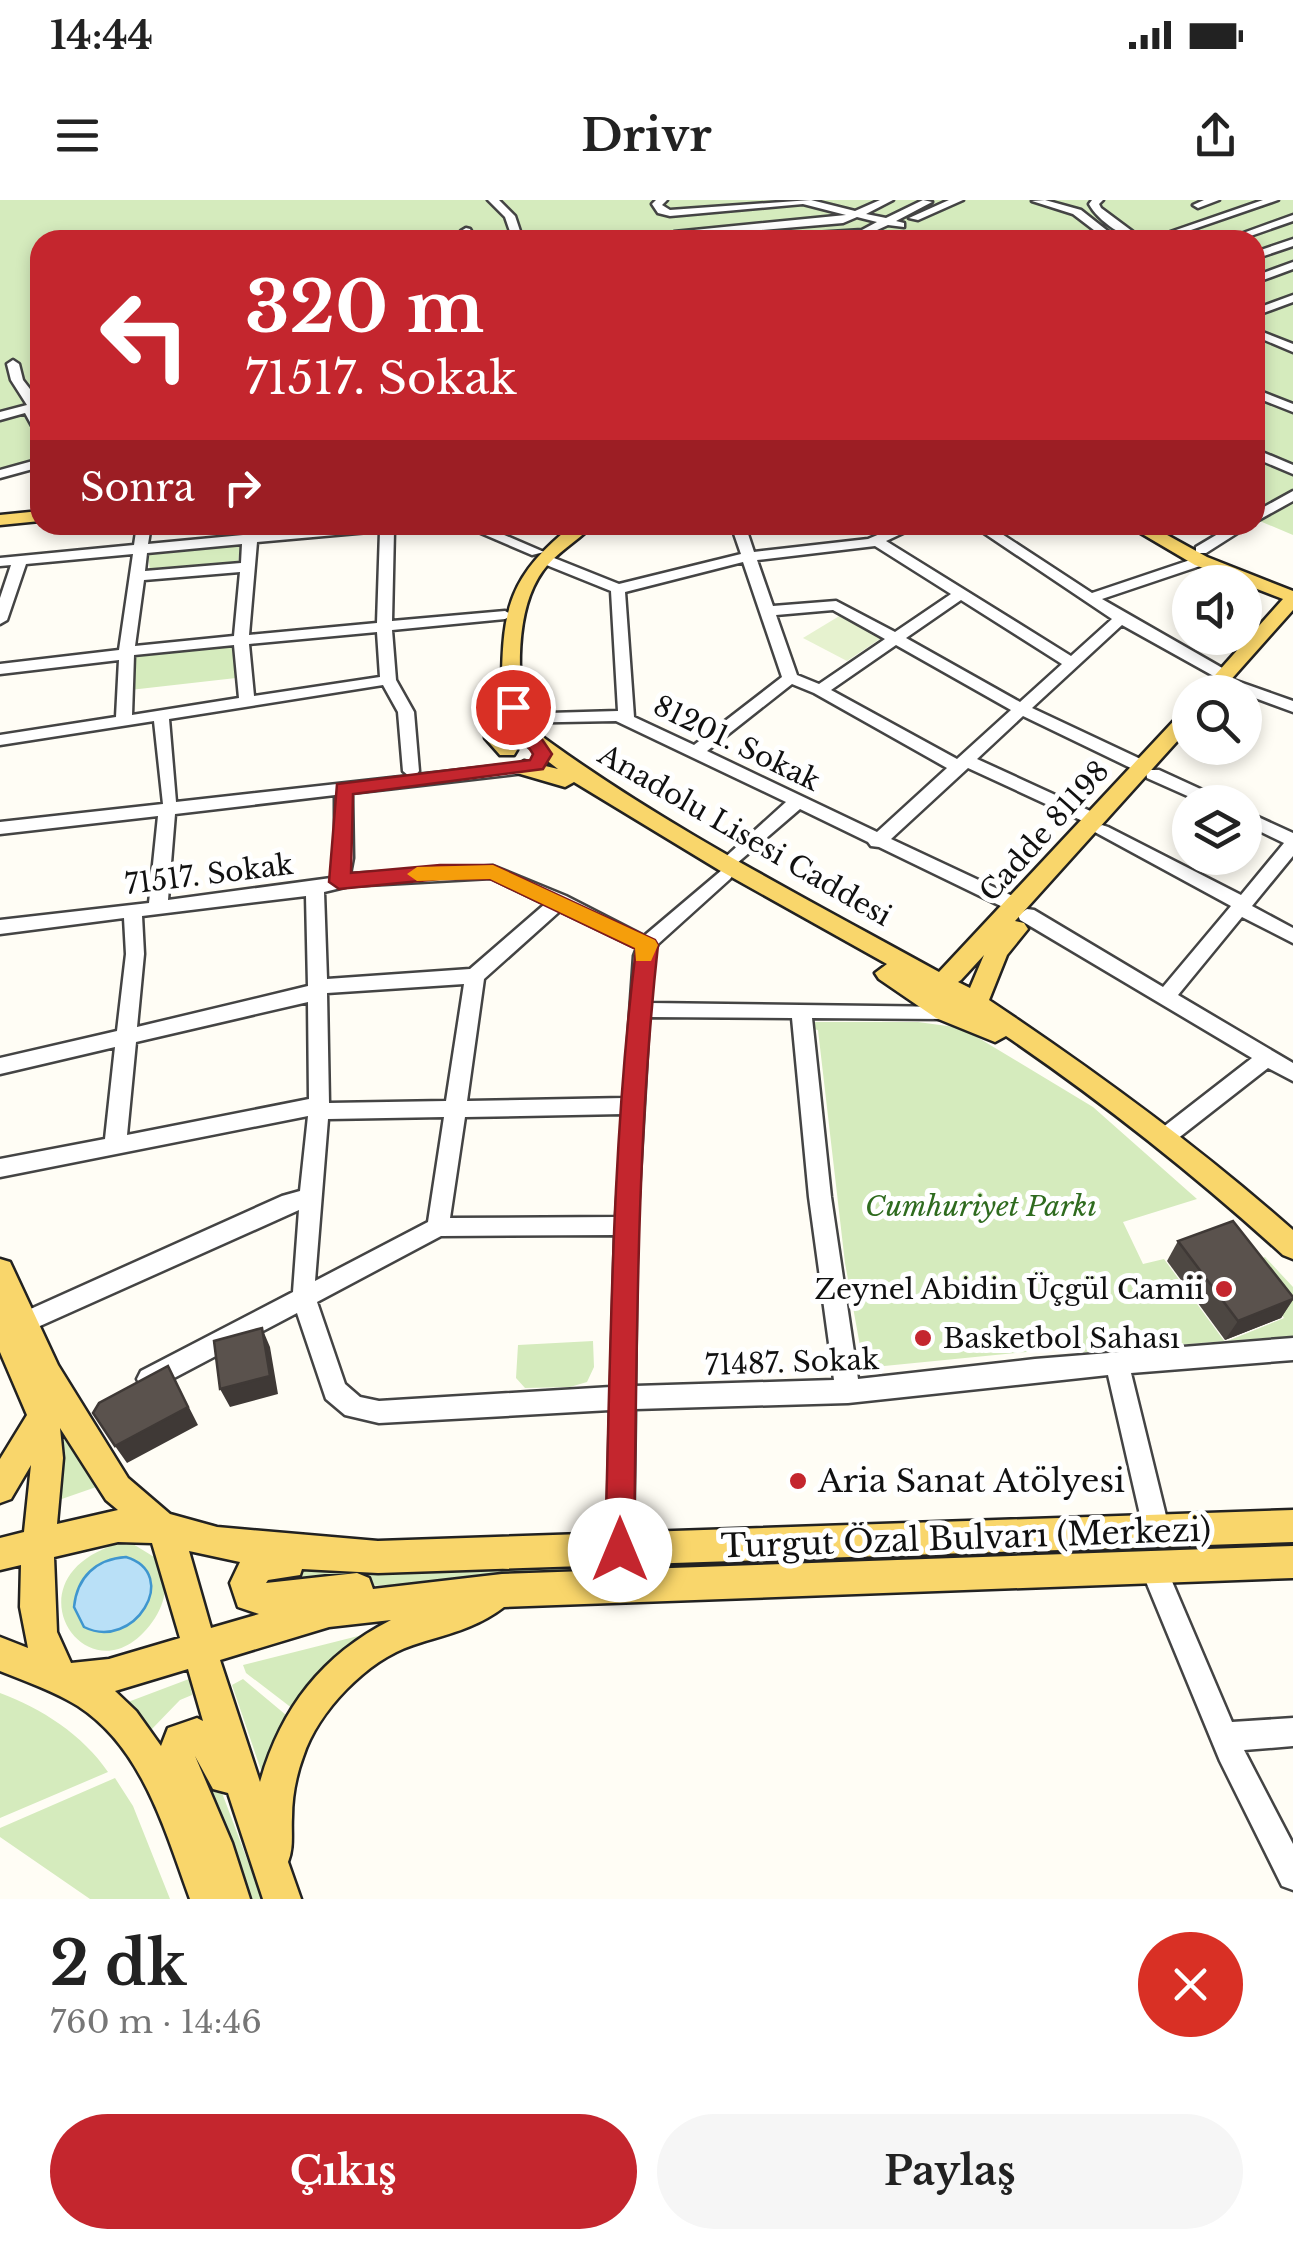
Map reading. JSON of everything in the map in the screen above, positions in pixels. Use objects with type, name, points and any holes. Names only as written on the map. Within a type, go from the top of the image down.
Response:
[{"type":"main road","points":[[0,524],[30,520]]},
{"type":"main road","points":[[514,719],[517,615],[530,575],[559,535]]},
{"type":"main road","points":[[541,750],[540,762],[516,759],[495,738],[505,615],[518,576],[570,535]]},
{"type":"main road","points":[[1157,535],[1201,556],[1293,584],[1284,624],[1238,675]]},
{"type":"main road","points":[[1168,535],[1214,565]]},
{"type":"main road","points":[[1262,588],[1293,597]]},
{"type":"main road","points":[[1262,600],[1284,624]]},
{"type":"main road","name":"Anadolu Lisesi Caddesi","points":[[514,719],[515,727],[530,736],[541,750],[725,870],[930,992]]},
{"type":"main road","name":"Cadde 81198","points":[[930,992],[1021,910],[1172,739]]},
{"type":"main road","name":"Cadde 81198","points":[[1148,770],[1172,749]]},
{"type":"main road","name":"Anadolu Lisesi Caddesi","points":[[516,759],[559,777],[725,870]]},
{"type":"main road","name":"Cadde 81198","points":[[972,1001],[980,994],[996,952],[1021,910]]},
{"type":"main road","points":[[930,992],[972,1001],[1107,1092],[1165,1136],[1293,1247]]},
{"type":"main road","points":[[930,992],[945,1012],[976,1022],[1014,1044],[1118,1113],[1170,1154],[1293,1268]]},
{"type":"main road","points":[[945,1012],[972,1001]]},
{"type":"main road","points":[[0,1271],[11,1321],[58,1419],[117,1490],[161,1527],[176,1559],[213,1698],[276,1895]]},
{"type":"main road","points":[[0,1488],[58,1419]]},
{"type":"main road","points":[[58,1419],[46,1449],[36,1591],[40,1635],[62,1680]]},
{"type":"main road","points":[[0,1554],[118,1526],[161,1527]]},
{"type":"main road","name":"Turgut Özal Bulvarı (Merkezi)","points":[[161,1527],[217,1543],[330,1556],[620,1550],[1293,1526]]},
{"type":"main road","points":[[419,1555],[378,1565],[266,1562],[250,1575],[246,1590],[256,1599],[266,1600],[391,1587],[502,1592]]},
{"type":"main road","name":"Turgut Özal Bulvarı (Merkezi)","points":[[502,1592],[1293,1562]]},
{"type":"main road","points":[[62,1680],[108,1676],[329,1610],[502,1592]]},
{"type":"main road","points":[[276,1895],[274,1789],[284,1752],[308,1709],[342,1672],[383,1642],[406,1630],[448,1622],[502,1592]]},
{"type":"main road","points":[[0,1654],[104,1703],[142,1745],[172,1807],[208,1899]]},
{"type":"main road","points":[[232,1899],[214,1843],[177,1758],[180,1740],[186,1737],[197,1736],[207,1741],[218,1756],[276,1895]]},
{"type":"street","points":[[493,200],[510,216],[515,230]]},
{"type":"street","points":[[662,200],[656,204],[670,213],[769,201],[803,201],[894,223]]},
{"type":"street","points":[[836,207],[852,200]]},
{"type":"street","points":[[725,230],[844,220],[888,200]]},
{"type":"street","points":[[870,230],[958,200]]},
{"type":"street","points":[[1029,200],[1066,200]]},
{"type":"street","points":[[1037,200],[1077,212],[1101,230]]},
{"type":"street","points":[[1098,200],[1094,204],[1098,210],[1125,230]]},
{"type":"street","points":[[1198,205],[1214,200]]},
{"type":"street","points":[[1182,230],[1274,200]]},
{"type":"street","points":[[887,230],[926,202]]},
{"type":"street","points":[[1226,215],[1246,230]]},
{"type":"street","points":[[1265,230],[1293,218]]},
{"type":"street","points":[[1265,252],[1287,244]]},
{"type":"street","points":[[1265,247],[1269,251]]},
{"type":"street","points":[[1265,276],[1293,265]]},
{"type":"street","points":[[1265,310],[1293,298]]},
{"type":"street","points":[[1265,306],[1270,308]]},
{"type":"street","points":[[1265,336],[1293,348]]},
{"type":"street","points":[[13,364],[17,380],[30,398]]},
{"type":"street","points":[[0,386],[17,380]]},
{"type":"street","points":[[1265,395],[1289,403]]},
{"type":"street","points":[[0,416],[30,408]]},
{"type":"street","points":[[1265,458],[1293,470]]},
{"type":"street","points":[[0,474],[30,466]]},
{"type":"street","points":[[1265,512],[1293,495]]},
{"type":"street","points":[[124,720],[127,653],[142,535]]},
{"type":"street","points":[[0,562],[229,535]]},
{"type":"street","points":[[247,702],[242,638],[250,535]]},
{"type":"street","points":[[390,535],[384,625],[388,680],[406,712],[411,772]]},
{"type":"street","points":[[492,535],[618,589],[746,557],[876,541],[890,535]]},
{"type":"street","points":[[740,535],[790,678]]},
{"type":"street","points":[[994,535],[1213,675]]},
{"type":"street","points":[[1091,598],[1201,556],[1229,535]]},
{"type":"street","points":[[876,541],[1072,662]]},
{"type":"street","points":[[0,620],[20,560]]},
{"type":"street","points":[[137,576],[247,567]]},
{"type":"street","name":"81201. Sokak","points":[[618,589],[626,720],[1021,910],[1293,1073]]},
{"type":"street","points":[[820,690],[960,594]]},
{"type":"street","points":[[768,610],[836,605],[1021,709],[1179,785]]},
{"type":"street","points":[[0,669],[242,638],[505,615]]},
{"type":"street","points":[[877,842],[1122,618]]},
{"type":"street","points":[[790,678],[963,764],[1098,825],[1236,900],[1240,908],[1293,936]]},
{"type":"street","points":[[695,753],[790,678]]},
{"type":"street","points":[[0,740],[388,680]]},
{"type":"street","points":[[1262,696],[1293,707]]},
{"type":"street","points":[[158,908],[168,804],[162,715]]},
{"type":"street","points":[[514,719],[618,716],[626,720]]},
{"type":"street","points":[[0,828],[516,759]]},
{"type":"street","points":[[0,818],[344,788],[516,759]]},
{"type":"street","points":[[339,882],[344,858],[344,788]]},
{"type":"street","points":[[620,1550],[626,1226],[647,945],[796,803]]},
{"type":"street","points":[[1166,997],[1293,842],[1262,826]]},
{"type":"street","name":"71517. Sokak","points":[[0,927],[339,882],[440,872],[493,872],[647,945]]},
{"type":"street","points":[[305,1296],[318,1109],[316,888]]},
{"type":"street","points":[[0,1066],[306,996],[324,986],[474,976],[560,901]]},
{"type":"street","points":[[114,1144],[135,954],[133,911]]},
{"type":"street","points":[[438,1227],[474,976]]},
{"type":"street","points":[[862,1010],[930,992]]},
{"type":"street","points":[[640,1010],[945,1012]]},
{"type":"street","points":[[801,1011],[820,1196],[848,1392]]},
{"type":"street","points":[[1165,1136],[1267,1057]]},
{"type":"street","points":[[0,1168],[310,1107],[633,1106]]},
{"type":"street","points":[[11,1321],[290,1202],[311,1198]]},
{"type":"street","points":[[136,1386],[438,1227],[626,1226]]},
{"type":"street","name":"71487. Sokak","points":[[305,1296],[335,1392],[354,1407],[388,1412],[622,1398],[848,1392],[1293,1349]]},
{"type":"street","points":[[1117,1363],[1156,1532]]},
{"type":"street","points":[[58,1419],[101,1404]]},
{"type":"street","points":[[1154,1567],[1224,1737],[1293,1875]]},
{"type":"street","points":[[1224,1737],[1293,1732]]},
{"type":"green space","points":[[0,200],[1293,200],[1293,535],[1265,523],[1265,230],[30,230],[30,469],[0,473]]},
{"type":"green space","points":[[240,545],[238,564],[150,572],[148,552]]},
{"type":"green space","points":[[841,615],[883,637],[847,661],[803,638]]},
{"type":"green space","points":[[236,642],[236,678],[130,690],[133,656],[138,652]]},
{"type":"green space","name":"Cumhuriyet Parkı","points":[[812,1022],[918,1022],[962,1028],[1093,1107],[1197,1199],[1123,1222],[1143,1264],[1164,1259],[1224,1341],[1073,1353],[1067,1348],[864,1368],[845,1263],[818,1030],[813,1029]]},
{"type":"green space","points":[[1265,1257],[1293,1287],[1293,1336],[1227,1341],[1284,1318],[1244,1266]]},
{"type":"green space","points":[[593,1341],[594,1367],[587,1382],[570,1387],[525,1388],[516,1378],[518,1345]]},
{"type":"green space","points":[[66,1437],[102,1485],[56,1501],[56,1441]]},
{"type":"green space","points":[[1293,1538],[1293,1549],[738,1568],[737,1559]]},
{"type":"green space","points":[[117,1544],[133,1544],[159,1560],[165,1590],[155,1618],[131,1643],[107,1651],[85,1645],[69,1629],[62,1608],[65,1584],[83,1561]]},
{"type":"green space","points":[[731,1559],[732,1568],[270,1591],[259,1579],[265,1569]]},
{"type":"green space","points":[[390,1628],[297,1712],[246,1673],[243,1665]]},
{"type":"green space","points":[[189,1679],[192,1695],[180,1700],[149,1732],[128,1702]]},
{"type":"green space","points":[[243,1679],[292,1720],[265,1782],[232,1685]]},
{"type":"green space","points":[[0,1693],[60,1724],[108,1772],[0,1818]]},
{"type":"green space","points":[[185,1750],[210,1761],[262,1899],[243,1899]]},
{"type":"green space","points":[[115,1778],[133,1806],[170,1899],[90,1899],[0,1837],[0,1828]]},
{"type":"water","points":[[126,1557],[142,1566],[150,1579],[151,1593],[145,1608],[120,1629],[102,1632],[84,1627],[74,1607],[79,1587],[97,1566]]},
{"type":"building","points":[[1233,1221],[1293,1297],[1238,1321],[1178,1241]]},
{"type":"building","points":[[262,1328],[270,1376],[220,1389],[214,1341]]},
{"type":"building","points":[[168,1366],[188,1407],[115,1446],[93,1413],[99,1403]]},
{"type":"slow traffic","points":[[417,874],[493,872],[551,896],[647,945],[644,956]]},
{"type":"place","name":"Zeynel Abidin Üçgül Camii","points":[[1224,1289]]},
{"type":"place","name":"Basketbol Sahası","points":[[923,1338]]},
{"type":"place","name":"Aria Sanat Atölyesi","points":[[798,1481]]},
{"type":"route","points":[[513,707],[515,727],[530,736],[543,754],[536,765],[344,788],[344,858],[339,882],[440,872],[493,872],[551,896],[647,945],[638,1020],[627,1220],[620,1550]]}]
